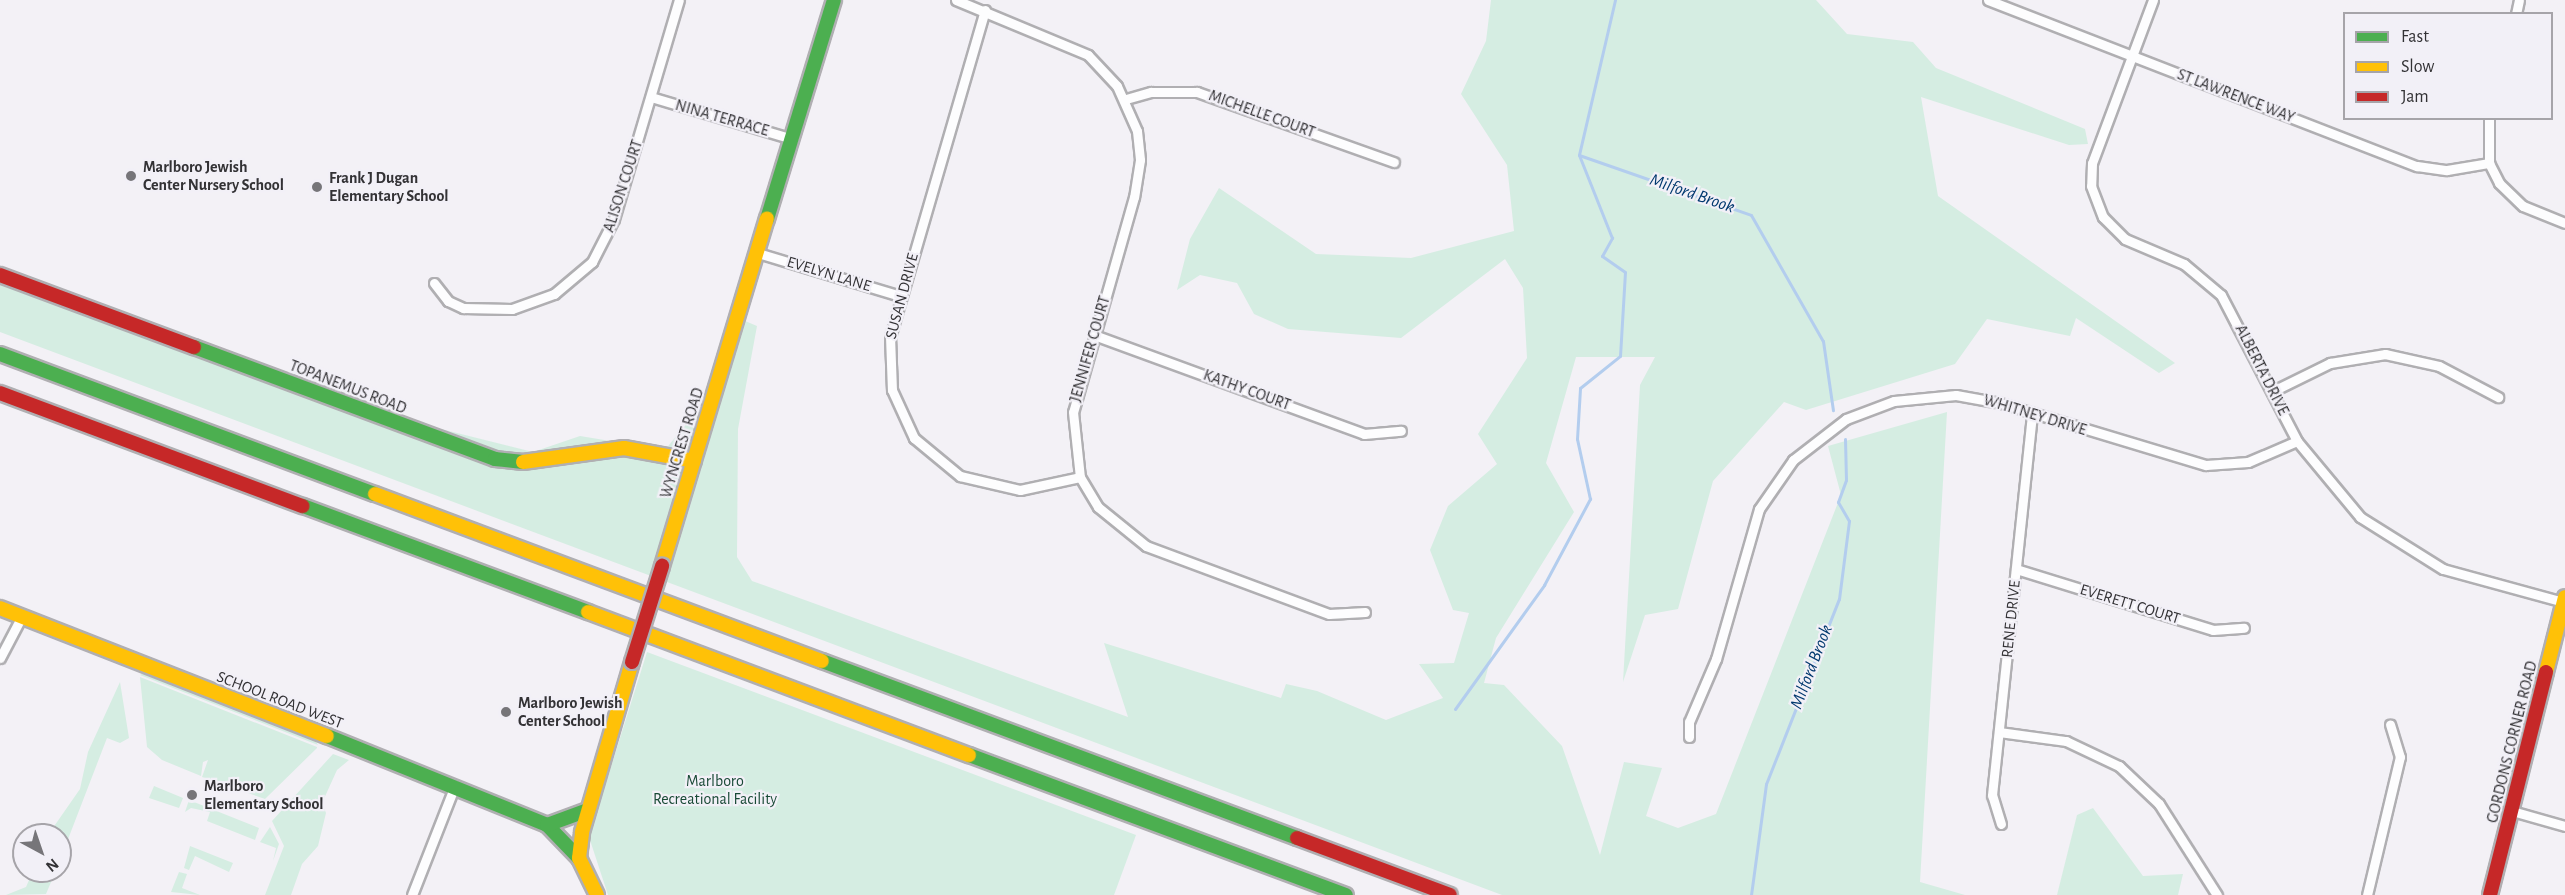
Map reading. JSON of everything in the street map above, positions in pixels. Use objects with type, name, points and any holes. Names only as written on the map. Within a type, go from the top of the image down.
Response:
[{"type":"main road","name":"WYNCREST ROAD","points":[[579,858],[588,810],[834,0]]},
{"type":"main road","name":"TOPANEMUS ROAD","points":[[0,275],[495,459],[528,462],[624,448],[694,461]]},
{"type":"main road","points":[[0,354],[1450,895]]},
{"type":"main road","points":[[0,393],[1346,895]]},
{"type":"main road","name":"GORDONS CORNER ROAD","points":[[2490,895],[2564,599]]},
{"type":"main road","name":"SCHOOL ROAD WEST","points":[[0,608],[455,785],[548,825],[579,858]]},
{"type":"main road","points":[[548,825],[588,810]]},
{"type":"main road","points":[[579,858],[597,895]]},
{"type":"street","name":"ALISON COURT","points":[[434,284],[453,304],[491,311],[531,304],[571,283],[608,235],[679,0]]},
{"type":"street","name":"JENNIFER COURT","points":[[956,0],[1074,46],[1099,64],[1126,99],[1139,143],[1139,174],[1072,412],[1080,477],[1109,519],[1146,546],[1329,614],[1365,612]]},
{"type":"street","name":"ST LAWRENCE WAY","points":[[1988,0],[2417,166],[2447,170],[2488,163]]},
{"type":"street","name":"ALBERTA DRIVE","points":[[2153,0],[2092,163],[2098,210],[2125,239],[2184,264],[2215,288],[2273,391],[2297,441],[2360,517],[2414,555],[2466,577],[2564,599]]},
{"type":"street","name":"SUSAN DRIVE","points":[[985,10],[900,296],[890,336],[890,379],[903,421],[928,454],[960,476],[997,488],[1033,489],[1080,477]]},
{"type":"street","name":"MICHELLE COURT","points":[[1126,99],[1170,90],[1210,95],[1394,162]]},
{"type":"street","name":"NINA TERRACE","points":[[651,97],[793,139]]},
{"type":"street","points":[[2489,120],[2488,163],[2514,200],[2565,223]]},
{"type":"street","name":"EVELYN LANE","points":[[758,253],[900,296]]},
{"type":"street","name":"KATHY COURT","points":[[1094,334],[1364,434],[1401,431]]},
{"type":"street","points":[[2273,391],[2347,358],[2385,354],[2439,366],[2498,397]]},
{"type":"street","name":"WHITNEY DRIVE","points":[[1689,737],[1689,722],[1716,659],[1749,533],[1769,491],[1793,460],[1846,420],[1914,397],[1969,396],[2206,465],[2248,462],[2297,441]]},
{"type":"street","name":"RENE DRIVE","points":[[2001,824],[1992,795],[2032,413]]},
{"type":"street","name":"EVERETT COURT","points":[[2016,569],[2213,630],[2244,628]]},
{"type":"street","points":[[0,658],[22,616]]},
{"type":"street","points":[[2367,895],[2400,757],[2390,725]]},
{"type":"street","points":[[2000,732],[2066,741],[2119,766],[2159,804],[2217,895]]},
{"type":"street","points":[[412,895],[455,785]]},
{"type":"street","points":[[2512,811],[2565,826]]},
{"type":"green space","points":[[1491,0],[1816,0],[1847,34],[1913,42],[1936,68],[2085,129],[2088,144],[2069,145],[1921,97],[1938,196],[2175,363],[2159,373],[2076,318],[2070,336],[1987,319],[1955,364],[1806,410],[1784,402],[1713,481],[1678,609],[1645,615],[1623,682],[1640,385],[1655,357],[1576,357],[1546,463],[1574,512],[1496,638],[1484,683],[1504,685],[1562,746],[1600,855],[1624,762],[1662,768],[1646,816],[1678,828],[1716,814],[1841,495],[1828,446],[1947,412],[1920,882],[1965,895],[1502,895],[0,332],[0,280],[394,428],[441,429],[533,452],[580,436],[665,450],[717,386],[738,318],[757,326],[738,429],[737,557],[752,581],[1128,717],[1104,643],[1281,698],[1286,684],[1317,691],[1386,720],[1443,698],[1419,664],[1454,663],[1469,613],[1453,610],[1430,550],[1448,506],[1497,464],[1478,434],[1527,358],[1523,288],[1505,259],[1401,338],[1288,329],[1254,314],[1237,283],[1200,275],[1177,290],[1190,239],[1219,188],[1316,254],[1411,258],[1514,231],[1507,165],[1461,94],[1486,41]]},
{"type":"green space","name":"Marlboro Recreational Facility","points":[[647,652],[1136,835],[1114,895],[608,895],[589,837]]},
{"type":"green space","points":[[145,672],[315,740],[318,745],[140,675]]},
{"type":"green space","points":[[140,677],[317,748],[265,799],[202,777],[208,760],[203,762],[201,776],[162,760],[147,747]]},
{"type":"green space","points":[[120,682],[129,738],[120,743],[107,738],[72,829],[72,823],[56,823],[80,789],[88,752]]},
{"type":"green space","points":[[333,754],[349,760],[337,770],[322,803],[326,813],[318,846],[302,864],[291,895],[265,895],[284,846],[272,821]]},
{"type":"green space","points":[[154,786],[183,798],[179,808],[149,798]]},
{"type":"green space","points":[[189,800],[259,828],[255,840],[207,821],[210,812],[191,808],[185,812]]},
{"type":"green space","points":[[2093,808],[2143,876],[2183,874],[2178,895],[2057,895],[2077,815]]},
{"type":"green space","points":[[270,827],[279,844],[273,861],[276,848],[260,842]]},
{"type":"green space","points":[[190,846],[233,863],[229,872],[195,856],[189,870],[184,868]]},
{"type":"green space","points":[[179,872],[187,874],[182,888],[200,895],[171,892]]},
{"type":"green space","points":[[28,883],[51,883],[46,894],[6,895],[26,887]]},
{"type":"waterway","name":"Milford Brook","points":[[1615,0],[1579,155],[1751,215],[1823,341],[1833,410]]},
{"type":"waterway","points":[[1455,709],[1544,585],[1590,499],[1577,439],[1580,388],[1620,356],[1625,272],[1602,256],[1612,238],[1579,155]]},
{"type":"waterway","name":"Milford Brook","points":[[1751,895],[1766,784],[1839,599],[1849,521],[1838,502],[1846,480],[1845,439]]},
{"type":"traffic: fast","points":[[767,219],[834,0]]},
{"type":"traffic: fast","points":[[194,347],[495,459],[523,462]]},
{"type":"traffic: fast","points":[[0,354],[375,494]]},
{"type":"traffic: fast","points":[[303,506],[588,612]]},
{"type":"traffic: fast","points":[[822,661],[1297,838]]},
{"type":"traffic: fast","points":[[327,736],[547,825],[579,858]]},
{"type":"traffic: fast","points":[[969,755],[1346,895]]},
{"type":"traffic: fast","points":[[547,825],[588,810]]},
{"type":"traffic: slow","points":[[662,566],[767,219]]},
{"type":"traffic: slow","points":[[523,462],[624,448],[694,461]]},
{"type":"traffic: slow","points":[[375,494],[822,661]]},
{"type":"traffic: slow","points":[[2546,672],[2565,597]]},
{"type":"traffic: slow","points":[[0,608],[327,736]]},
{"type":"traffic: slow","points":[[588,612],[969,755]]},
{"type":"traffic: slow","points":[[597,895],[579,858],[582,832],[632,662]]},
{"type":"traffic: jam","points":[[0,275],[194,347]]},
{"type":"traffic: jam","points":[[0,393],[303,506]]},
{"type":"traffic: jam","points":[[632,662],[662,566]]},
{"type":"traffic: jam","points":[[2490,895],[2546,672]]},
{"type":"traffic: jam","points":[[1297,838],[1450,895]]},
{"type":"place","name":"Marlboro Jewish Center Nursery School","points":[[131,176]]},
{"type":"place","name":"Frank J Dugan Elementary School","points":[[317,187]]},
{"type":"place","name":"Marlboro Jewish Center School","points":[[506,712]]},
{"type":"place","name":"Marlboro Elementary School","points":[[192,795]]}]
